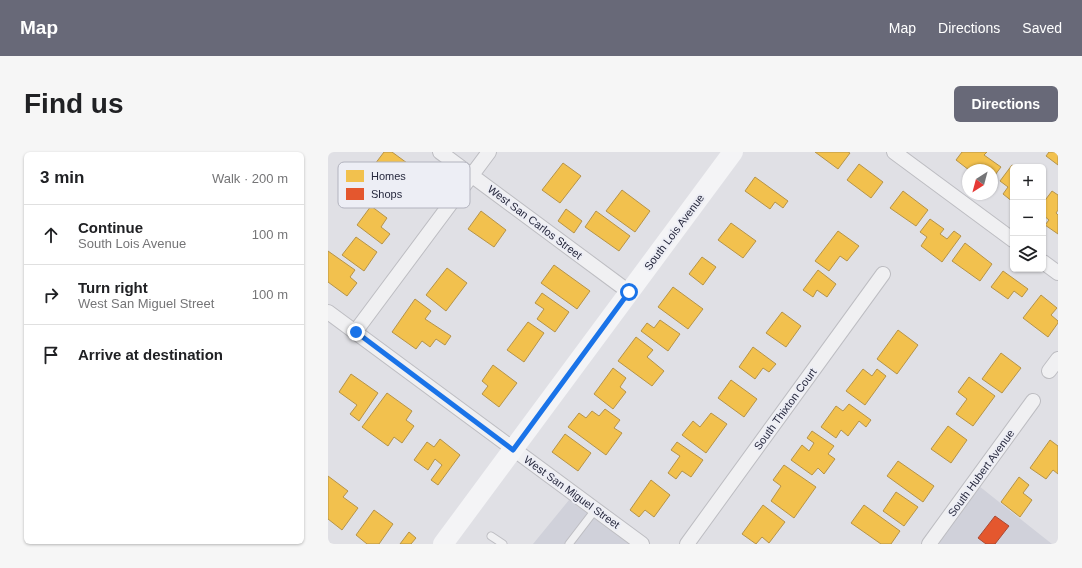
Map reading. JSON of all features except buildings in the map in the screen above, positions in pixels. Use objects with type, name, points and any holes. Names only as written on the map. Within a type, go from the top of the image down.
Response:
[{"type":"street","name":"West San Carlos Street","points":[[440,152],[453,162]]},
{"type":"street","points":[[470,179],[489,152]]},
{"type":"street","name":"South Lois Avenue","points":[[443,544],[733,152]]},
{"type":"street","points":[[894,152],[1010,238]]},
{"type":"street","name":"West San Carlos Street","points":[[472,176],[629,292]]},
{"type":"street","points":[[356,332],[448,208]]},
{"type":"street","points":[[1046,264],[1058,273]]},
{"type":"street","name":"South Thixton Court","points":[[687,544],[883,274]]},
{"type":"street","name":"West San Miguel Street","points":[[328,312],[642,544]]},
{"type":"street","points":[[1049,371],[1058,359]]},
{"type":"street","name":"South Hubert Avenue","points":[[929,544],[1033,401]]},
{"type":"lane","points":[[569,544],[595,510]]},
{"type":"lane","points":[[491,536],[502,544]]},
{"type":"shaded area","points":[[979,486],[1052,544],[937,544]]},
{"type":"shaded area","points":[[569,500],[629,544],[533,544]]},
{"type":"route","points":[[356,332],[513,450],[629,292]]}]
